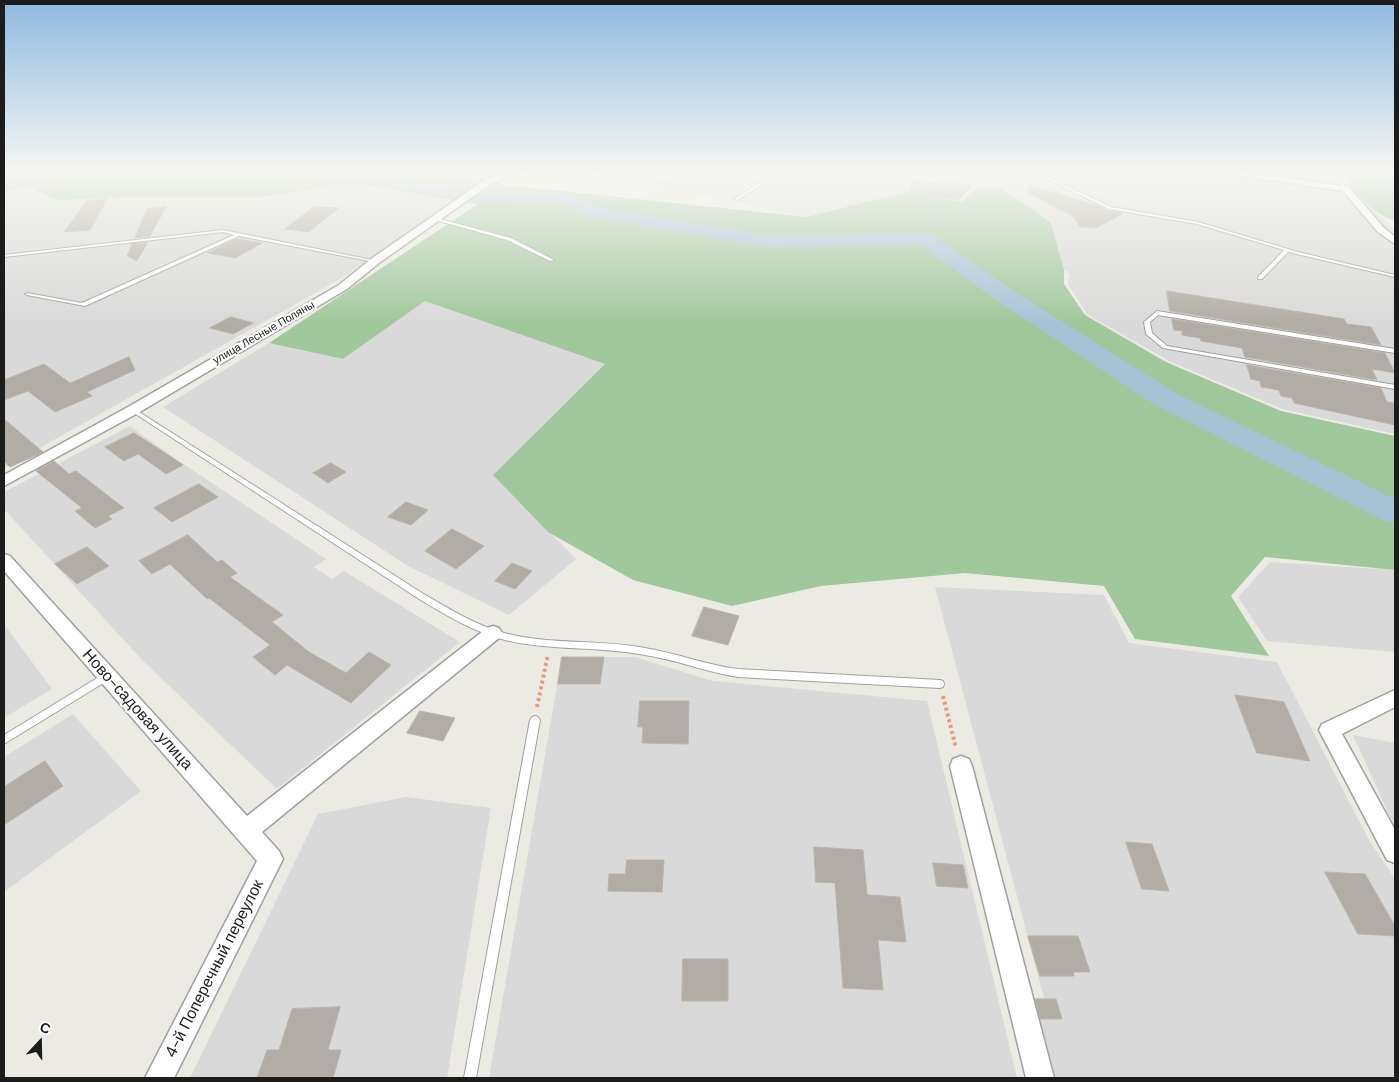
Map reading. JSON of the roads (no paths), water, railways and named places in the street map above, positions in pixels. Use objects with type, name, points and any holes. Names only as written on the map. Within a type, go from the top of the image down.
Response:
[{"type":"street","name":"улица Лесные Поляны","points":[[4,481],[133,410],[344,287],[375,261],[431,222]]},
{"type":"street","points":[[1375,222],[1395,241]]},
{"type":"street","name":"Ново-садовая улица","points":[[4,560],[271,859]]},
{"type":"street","points":[[246,832],[494,633]]},
{"type":"street","points":[[1395,698],[1329,730],[1395,852]]},
{"type":"street","points":[[961,766],[1040,1078]]},
{"type":"street","name":"4-й Поперечный переулок","points":[[159,1078],[271,859]]},
{"type":"lane","points":[[449,222],[510,239],[552,260]]},
{"type":"lane","points":[[1195,222],[1287,250],[1395,276]]},
{"type":"lane","points":[[4,256],[223,231],[375,261]]},
{"type":"lane","points":[[27,294],[83,305],[239,234]]},
{"type":"lane","points":[[1260,278],[1287,250]]},
{"type":"lane","points":[[1395,351],[1157,313],[1147,322],[1148,334],[1165,347],[1395,387]]},
{"type":"lane","points":[[133,410],[419,595],[464,620],[494,633],[515,639],[647,652],[718,670],[738,673],[940,684]]},
{"type":"lane","points":[[4,740],[107,676]]},
{"type":"lane","points":[[470,1078],[535,720]]},
{"type":"waterway","points":[[656,222],[770,242],[926,239],[1007,297],[1167,400],[1395,512]]}]
